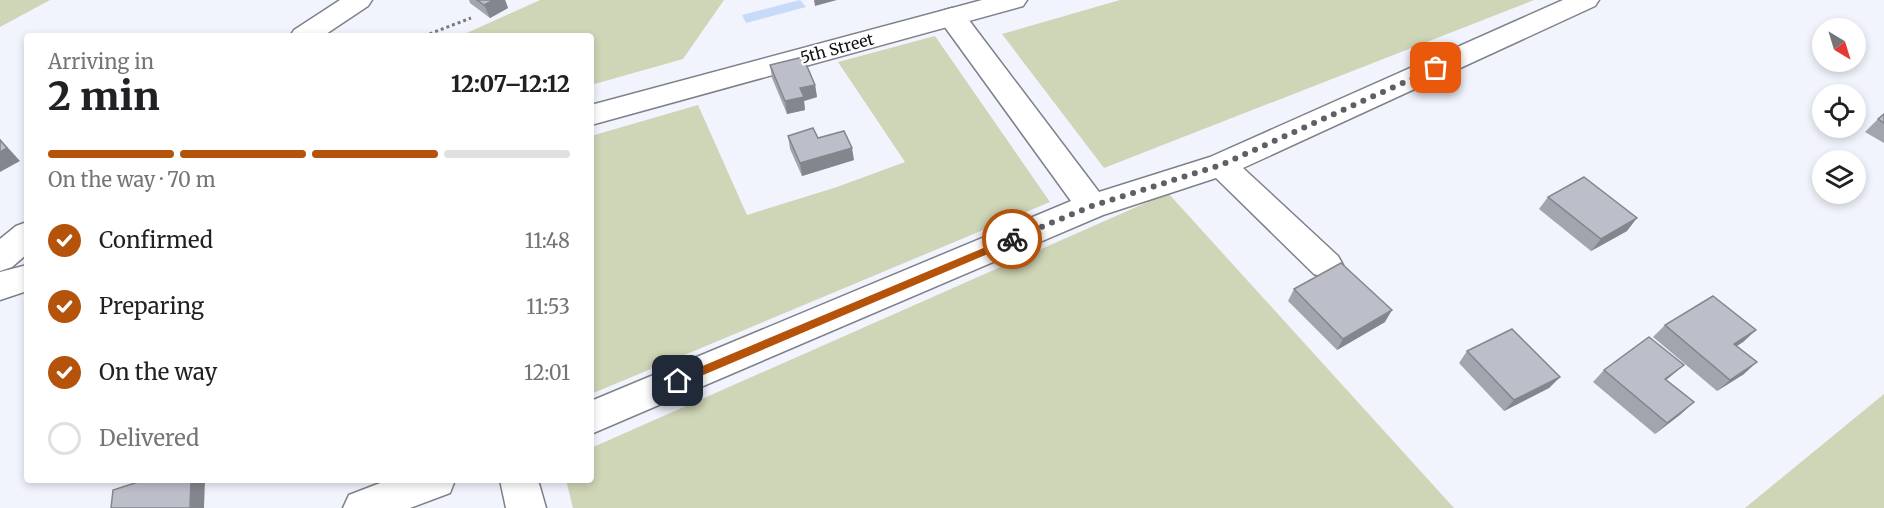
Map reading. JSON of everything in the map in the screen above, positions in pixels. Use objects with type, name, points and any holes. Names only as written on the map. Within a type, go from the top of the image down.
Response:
[{"type":"street","points":[[309,33],[359,0]]},
{"type":"street","name":"5th Street","points":[[594,114],[1014,0]]},
{"type":"street","points":[[594,417],[1092,206],[1221,165],[1586,0]]},
{"type":"street","points":[[952,17],[1092,206]]},
{"type":"street","points":[[1221,165],[1326,265]]},
{"type":"street","points":[[0,258],[24,238]]},
{"type":"street","points":[[0,286],[24,279]]},
{"type":"street","points":[[363,508],[428,483]]},
{"type":"street","points":[[520,483],[526,508]]},
{"type":"path","points":[[432,33],[471,18]]},
{"type":"green space","points":[[0,0],[50,0],[0,27]]},
{"type":"green space","points":[[540,0],[724,0],[683,59],[594,84],[594,33],[467,33]]},
{"type":"green space","points":[[1120,0],[1534,0],[1104,168],[1002,34]]},
{"type":"green space","points":[[935,36],[1050,202],[594,393],[594,135],[698,105],[747,215],[837,187],[905,162],[838,62]]},
{"type":"green space","points":[[1168,193],[1454,508],[573,508],[567,483],[594,483],[594,447]]},
{"type":"green space","points":[[1884,394],[1884,508],[1745,508]]},
{"type":"water","points":[[800,0],[806,7],[746,23],[742,15]]},
{"type":"building","points":[[477,0],[494,0],[484,5]]},
{"type":"building","points":[[803,57],[815,85],[800,88],[804,97],[785,101],[770,65]]},
{"type":"building","points":[[1884,114],[1884,123],[1878,119]]},
{"type":"building","points":[[813,128],[818,138],[844,131],[852,148],[800,163],[788,136]]},
{"type":"building","points":[[0,140],[7,148],[0,152]]},
{"type":"building","points":[[1584,177],[1637,218],[1601,239],[1548,197]]},
{"type":"building","points":[[1341,263],[1392,310],[1343,339],[1294,289]]},
{"type":"building","points":[[1713,296],[1756,330],[1734,344],[1757,362],[1730,380],[1665,325]]},
{"type":"building","points":[[1512,329],[1560,377],[1514,400],[1467,351]]},
{"type":"building","points":[[1649,337],[1684,365],[1665,379],[1694,402],[1667,423],[1604,370]]},
{"type":"building","points":[[135,483],[191,483],[190,508],[111,508],[113,490]]},
{"type":"way so far","points":[[1012,239],[1092,206],[1221,165],[1436,68]]},
{"type":"route","points":[[678,381],[1012,239]]}]
